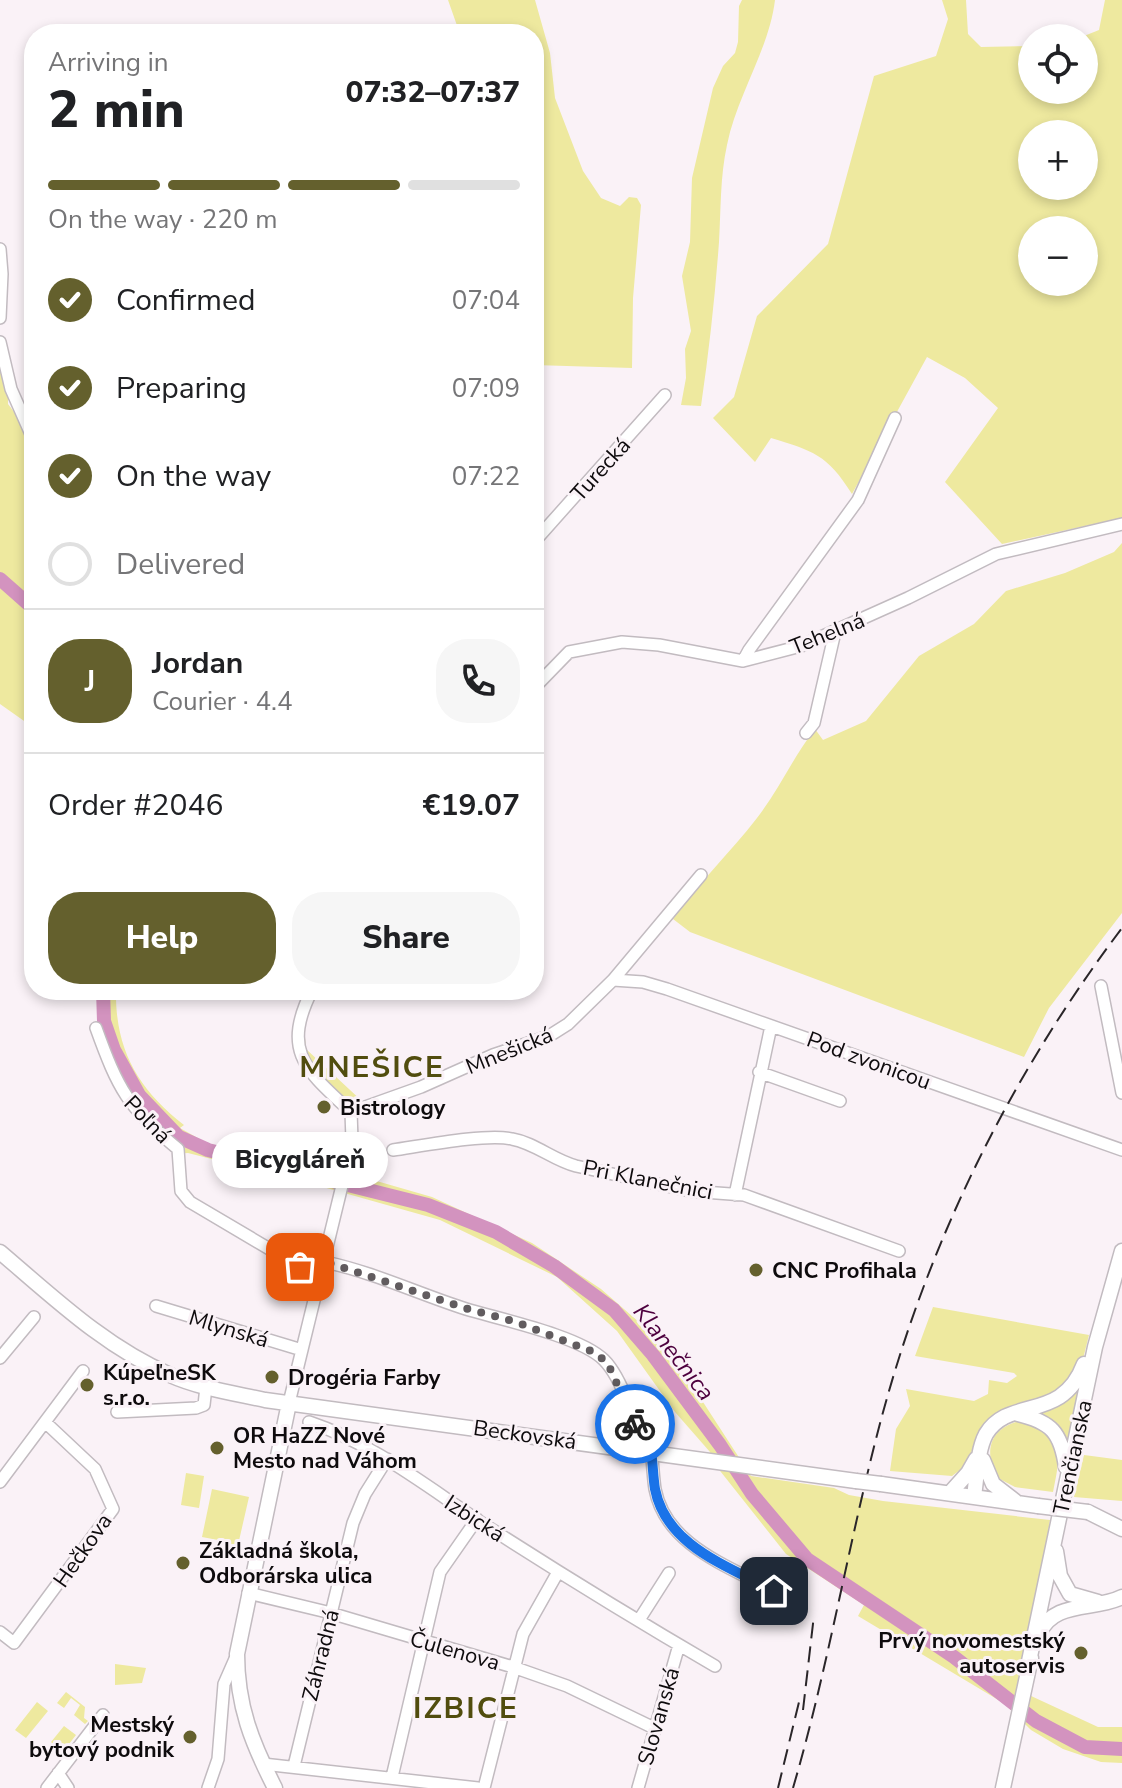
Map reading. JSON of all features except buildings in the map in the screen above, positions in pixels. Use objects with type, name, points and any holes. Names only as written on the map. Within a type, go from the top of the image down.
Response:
[{"type":"main road","name":"Trenčianska","points":[[1028,1666],[1095,1347],[1122,1251]]},
{"type":"main road","name":"Beckovská","points":[[0,1252],[54,1299],[114,1344],[171,1376],[206,1387],[289,1403],[1122,1517]]},
{"type":"main road","points":[[974,1496],[984,1439],[995,1424],[1066,1394],[1076,1383],[1086,1358],[1095,1347]]},
{"type":"main road","points":[[275,1788],[247,1727],[237,1675],[237,1654],[289,1403]]},
{"type":"main road","points":[[1018,1414],[1043,1421],[1055,1433],[1064,1452],[1068,1476]]},
{"type":"main road","points":[[950,1493],[968,1473],[981,1451]]},
{"type":"main road","points":[[981,1451],[989,1478],[1018,1503]]},
{"type":"main road","points":[[1088,1512],[1122,1529]]},
{"type":"main road","points":[[1055,1540],[1060,1576],[1070,1594],[1106,1603]]},
{"type":"main road","points":[[1003,1788],[1028,1666],[1041,1630],[1049,1619],[1062,1611],[1122,1597]]},
{"type":"street","points":[[0,249],[0,318]]},
{"type":"street","points":[[0,342],[11,389],[24,418]]},
{"type":"street","name":"Turecká","points":[[544,531],[665,395]]},
{"type":"street","points":[[743,661],[858,500],[895,418]]},
{"type":"street","name":"Tehelná","points":[[544,678],[569,652],[622,642],[659,645],[743,661],[801,646],[996,554],[1122,524]]},
{"type":"street","points":[[806,733],[814,723],[835,632]]},
{"type":"street","name":"Mnešická","points":[[351,1112],[549,1036],[580,1014],[613,980],[701,875]]},
{"type":"street","name":"Pod zvonicou","points":[[613,980],[655,986],[1122,1150]]},
{"type":"street","points":[[1101,986],[1122,1093]]},
{"type":"street","points":[[289,1403],[352,1140],[351,1112],[317,1080],[300,1055],[297,1037],[299,1015],[307,1000]]},
{"type":"street","points":[[735,1195],[771,1026]]},
{"type":"street","name":"Poľná","points":[[96,1028],[117,1084],[127,1101],[151,1127],[178,1149],[181,1191],[190,1202],[300,1267],[321,1276]]},
{"type":"street","points":[[759,1072],[840,1101]]},
{"type":"street","name":"Pri Klanečnici","points":[[393,1150],[513,1139],[560,1162],[690,1191],[744,1195],[899,1251]]},
{"type":"street","points":[[325,1262],[516,1322],[596,1353],[608,1364],[624,1396],[646,1451],[658,1499],[671,1525],[685,1541],[774,1591],[788,1605]]},
{"type":"street","name":"Mlynská","points":[[156,1306],[302,1350]]},
{"type":"street","points":[[0,1358],[34,1317]]},
{"type":"street","points":[[0,1482],[83,1371]]},
{"type":"street","points":[[117,1412],[196,1408],[204,1405],[206,1387]]},
{"type":"street","name":"Hečkova","points":[[0,1632],[14,1643],[113,1509],[95,1469],[45,1422]]},
{"type":"street","name":"Izbická","points":[[309,1422],[328,1428],[387,1459],[558,1572],[715,1666]]},
{"type":"street","name":"Záhradná","points":[[294,1766],[353,1523],[365,1494],[387,1459]]},
{"type":"street","points":[[392,1777],[440,1572],[477,1519]]},
{"type":"street","points":[[774,1591],[786,1570]]},
{"type":"street","points":[[263,1764],[481,1788],[513,1667],[531,1617],[558,1572]]},
{"type":"street","points":[[639,1620],[669,1573]]},
{"type":"street","name":"Čulenova","points":[[248,1593],[513,1667],[567,1686],[654,1728]]},
{"type":"street","name":"Slovanská","points":[[638,1788],[679,1645]]},
{"type":"street","points":[[208,1788],[218,1759],[224,1684],[237,1654]]},
{"type":"street","points":[[47,1788],[103,1715]]},
{"type":"street","points":[[58,1773],[68,1788]]},
{"type":"shaded area","points":[[448,0],[535,0],[542,24],[456,24]]},
{"type":"shaded area","points":[[742,0],[775,0],[772,19],[738,108],[725,157],[716,283],[701,406],[681,405],[686,378],[685,349],[691,331],[682,276],[690,242],[692,178],[713,88],[723,66],[735,53]]},
{"type":"shaded area","points":[[942,0],[966,0],[968,34],[981,47],[1018,46],[1018,104],[1098,104],[1098,30],[1105,0],[1122,0],[1122,518],[1002,544],[945,482],[998,408],[965,378],[927,357],[852,494],[826,462],[786,442],[771,438],[755,462],[713,418],[734,397],[757,316],[828,244],[874,76],[936,56],[948,19]]},
{"type":"shaded area","points":[[544,32],[550,53],[555,98],[583,171],[601,198],[620,206],[629,197],[637,198],[641,205],[633,298],[632,368],[544,365]]},
{"type":"shaded area","points":[[0,370],[8,404],[24,428],[24,721],[0,704]]},
{"type":"shaded area","points":[[1122,543],[1122,913],[1049,1008],[1024,1057],[690,932],[673,919],[757,818],[815,729],[823,740],[866,721],[919,656],[974,624],[1006,591],[1065,573],[1114,552]]},
{"type":"shaded area","points":[[98,1000],[116,1000],[125,1050],[142,1082],[184,1125],[180,1128],[210,1145],[380,1182],[432,1197],[532,1243],[601,1289],[640,1323],[703,1402],[751,1476],[834,1488],[849,1495],[883,1501],[1050,1520],[1016,1689],[1098,1727],[1122,1727],[1122,1763],[1101,1762],[1063,1749],[1031,1730],[1005,1704],[858,1616],[864,1605],[786,1554],[713,1462],[710,1452],[675,1412],[617,1331],[557,1277],[440,1220],[188,1153],[174,1154],[146,1129],[97,1022]]},
{"type":"shaded area","points":[[304,1027],[306,1049],[364,1103],[353,1103],[344,1098],[320,1077],[305,1053]]},
{"type":"shaded area","points":[[933,1307],[1089,1335],[1081,1367],[1073,1383],[980,1434],[964,1467],[952,1476],[890,1471],[896,1429],[910,1406],[906,1389],[974,1401],[988,1394],[989,1380],[1007,1383],[1017,1376],[915,1356]]},
{"type":"shaded area","points":[[1079,1391],[1069,1441],[1058,1424],[1039,1413],[1066,1402]]},
{"type":"shaded area","points":[[1019,1421],[1045,1430],[1057,1445],[1058,1466],[1053,1492],[1015,1487],[994,1476],[990,1457],[992,1441],[1001,1429]]},
{"type":"shaded area","points":[[1084,1455],[1122,1460],[1122,1501],[1074,1497]]},
{"type":"shaded area","points":[[186,1473],[204,1476],[199,1508],[181,1505]]},
{"type":"shaded area","points":[[212,1489],[249,1497],[238,1545],[202,1537]]},
{"type":"shaded area","points":[[115,1664],[146,1668],[142,1683],[115,1685]]},
{"type":"shaded area","points":[[66,1692],[85,1707],[84,1718],[88,1721],[85,1724],[74,1715],[80,1705],[71,1698],[64,1708],[57,1703]]},
{"type":"shaded area","points":[[37,1702],[48,1711],[26,1738],[15,1730]]},
{"type":"shaded area","points":[[64,1726],[76,1735],[62,1753],[51,1742]]},
{"type":"waterway","name":"Klanečnica","points":[[0,579],[24,600]]},
{"type":"waterway","name":"Klanečnica","points":[[103,1000],[104,1021],[114,1050],[139,1095],[179,1137],[208,1150],[428,1205],[496,1232],[554,1266],[614,1310],[653,1355],[752,1494],[807,1559],[954,1657],[1036,1721],[1085,1747],[1122,1749]]},
{"type":"railway","points":[[793,1788],[882,1416],[924,1285],[978,1160],[1010,1100],[1044,1041],[1122,928]]},
{"type":"railway","points":[[803,1710],[814,1615]]},
{"type":"railway","points":[[778,1788],[800,1698]]},
{"type":"way so far","points":[[300,1267],[321,1276],[325,1262],[378,1277],[468,1309],[516,1322],[596,1353],[608,1364],[635,1424]]},
{"type":"place","name":"Bistrology","points":[[324,1107]]},
{"type":"place","name":"Bicygláreň","points":[[300,1267]]},
{"type":"place","name":"CNC Profihala","points":[[756,1270]]},
{"type":"place","name":"Drogéria Farby","points":[[272,1377]]},
{"type":"place","name":"KúpeľneSK s.r.o.","points":[[87,1385]]},
{"type":"place","name":"OR HaZZ Nové Mesto nad Váhom","points":[[217,1448]]},
{"type":"place","name":"Základná škola, Odborárska ulica","points":[[183,1563]]},
{"type":"place","name":"Prvý novomestský autoservis","points":[[1081,1653]]},
{"type":"place","name":"Mestský bytový podnik","points":[[190,1737]]},
{"type":"district","name":"MNEŠICE","points":[[372,1067]]},
{"type":"district","name":"IZBICE","points":[[466,1708]]},
{"type":"route","points":[[635,1424],[642,1450],[651,1451],[655,1491],[671,1525],[685,1541],[702,1553],[774,1591]]}]
